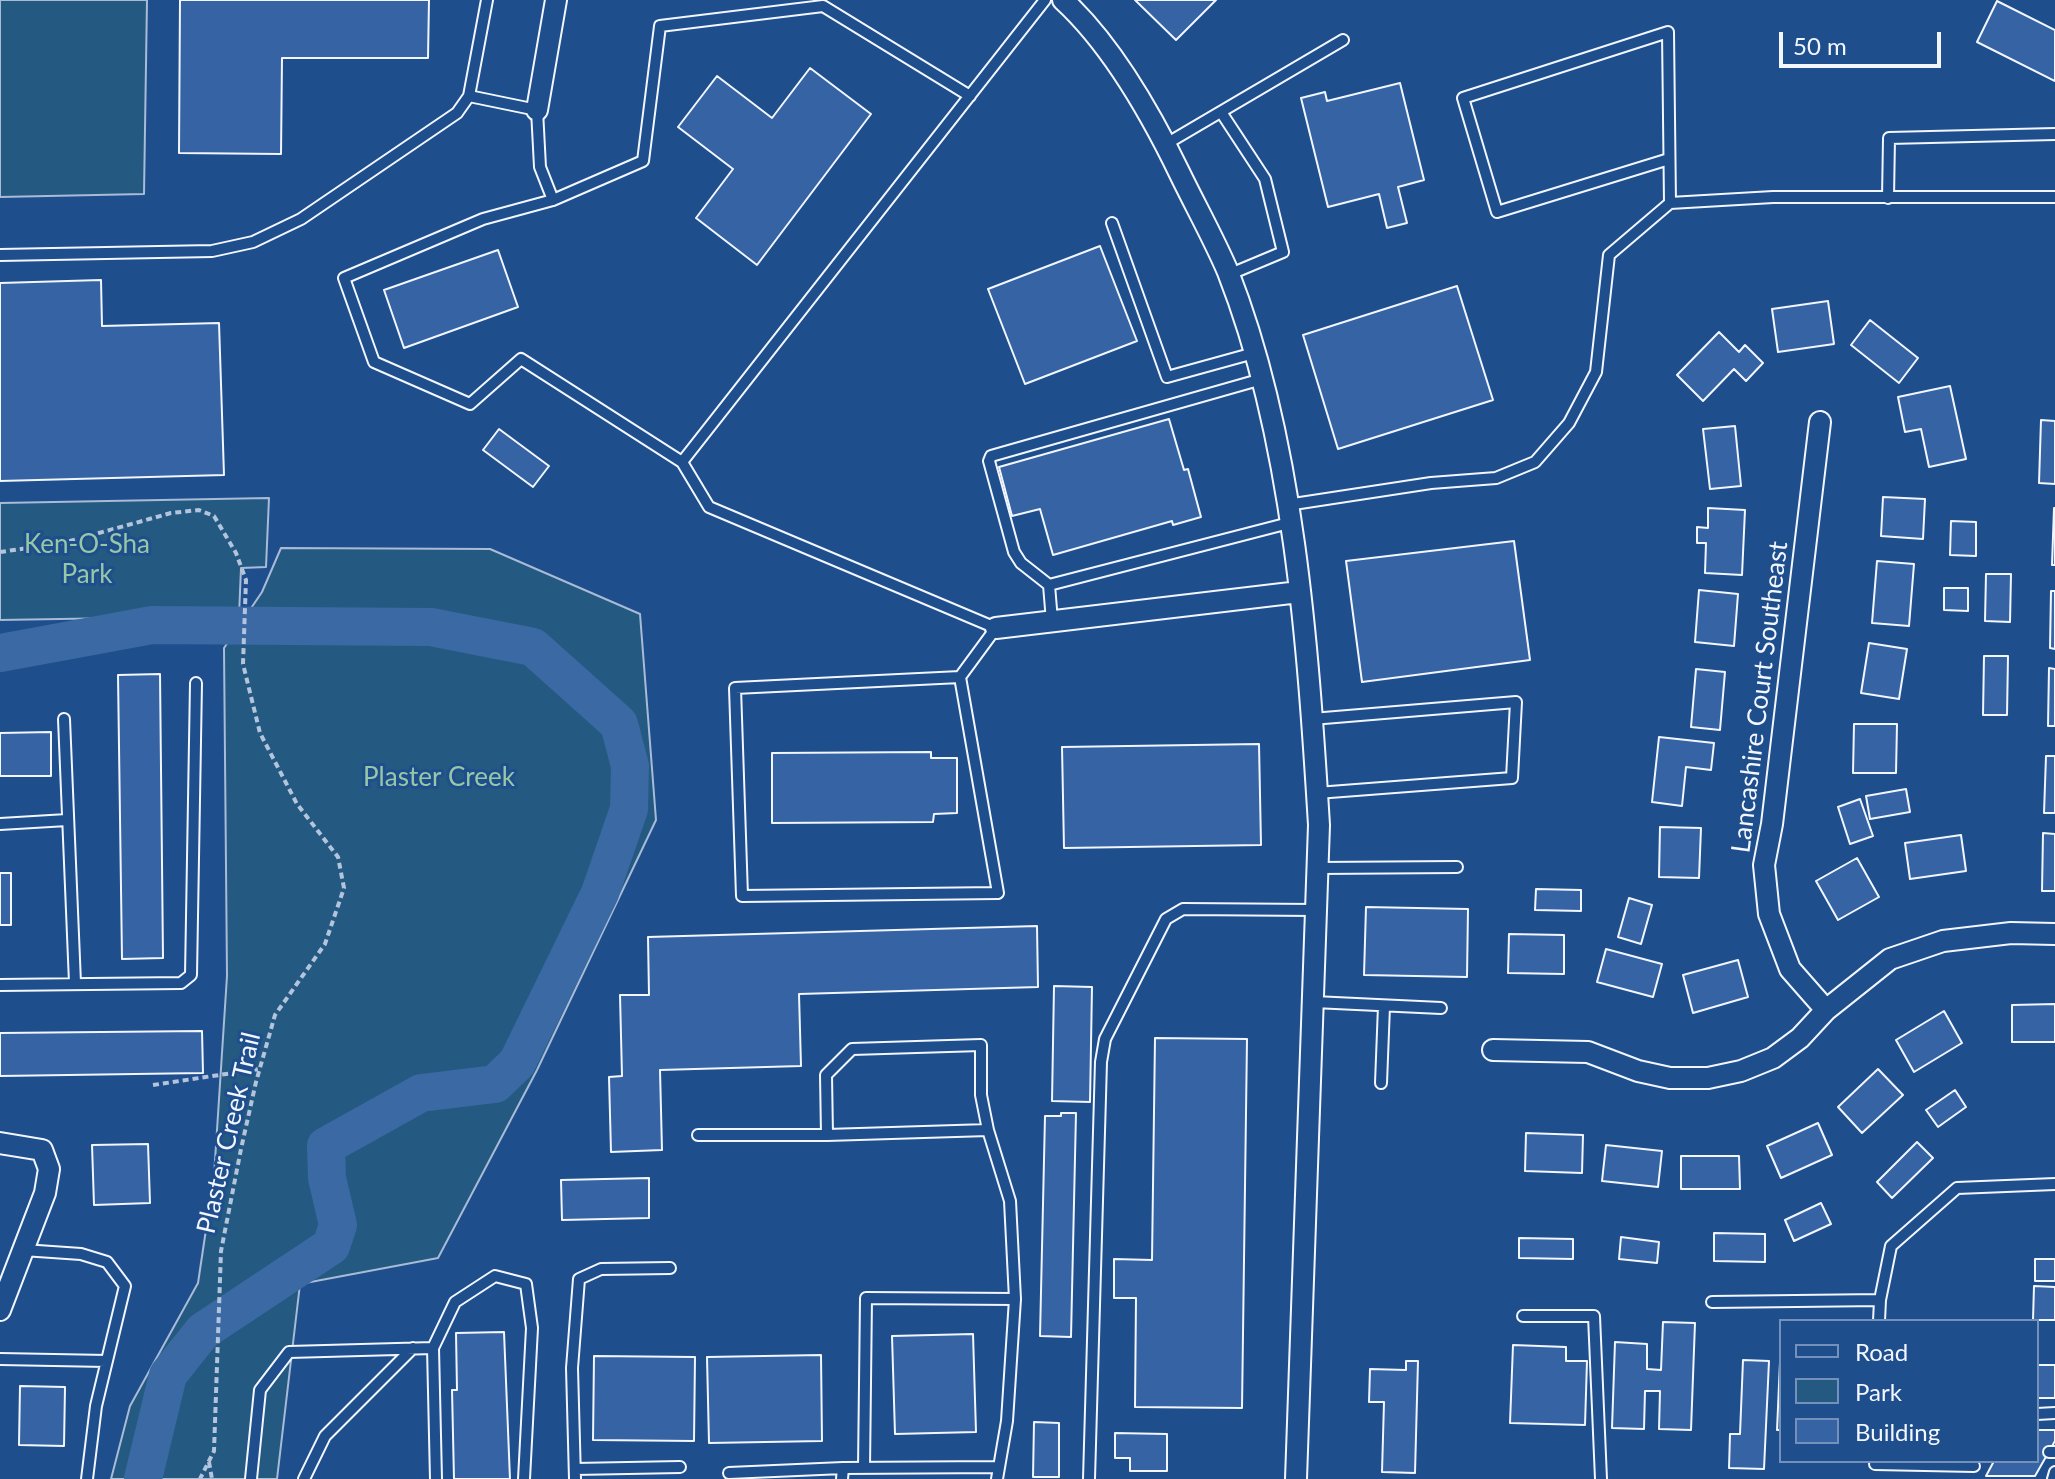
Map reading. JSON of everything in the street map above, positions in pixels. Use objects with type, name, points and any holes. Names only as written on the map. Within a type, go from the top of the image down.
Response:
[{"type":"street","points":[[537,110],[556,0]]},
{"type":"street","points":[[1063,0],[1084,20],[1157,126],[1166,144],[1228,275],[1262,379],[1279,451],[1299,592],[1317,793],[1314,1002],[1296,1479]]},
{"type":"street","name":"Lancashire Court Southeast","points":[[1820,422],[1772,824],[1764,865],[1769,914],[1790,969],[1826,1010]]},
{"type":"street","points":[[996,628],[1299,592]]},
{"type":"street","points":[[1493,1050],[1588,1052],[1638,1071],[1670,1078],[1708,1078],[1741,1071],[1773,1058],[1800,1038],[1826,1010],[1890,959],[1943,941],[2011,933],[2055,934]]},
{"type":"street","points":[[0,1143],[42,1150],[49,1169],[45,1193],[0,1310]]},
{"type":"lane","points":[[0,255],[212,251],[253,242],[301,219],[457,113],[469,96],[487,0]]},
{"type":"lane","points":[[682,462],[1045,0]]},
{"type":"lane","points":[[960,677],[735,688],[742,896],[998,893],[960,677],[996,628],[709,507],[682,462],[521,359],[470,404],[374,362],[344,278],[483,219],[553,200],[643,161],[660,26],[823,6],[970,96]]},
{"type":"lane","points":[[1669,159],[1497,212],[1463,98],[1668,32],[1670,203]]},
{"type":"lane","points":[[1166,144],[1343,40]]},
{"type":"lane","points":[[469,96],[537,110],[540,167],[553,200]]},
{"type":"lane","points":[[1221,112],[1265,179],[1283,252],[1228,275]]},
{"type":"lane","points":[[1888,198],[1889,138],[2055,134]]},
{"type":"lane","points":[[1049,585],[1288,514],[1431,483],[1496,478],[1535,462],[1569,423],[1596,372],[1609,255],[1670,203],[1773,197],[2055,197]]},
{"type":"lane","points":[[1112,223],[1167,377],[1254,353]]},
{"type":"lane","points":[[1052,621],[1049,585],[1021,563],[1014,552],[989,461],[991,456],[1262,379]]},
{"type":"lane","points":[[0,985],[181,983],[191,975],[196,683]]},
{"type":"lane","points":[[1312,719],[1516,702],[1512,778],[1317,793]]},
{"type":"lane","points":[[64,719],[75,983]]},
{"type":"lane","points":[[0,824],[67,820]]},
{"type":"lane","points":[[1318,868],[1457,867]]},
{"type":"lane","points":[[1089,1479],[1101,1062],[1105,1039],[1166,919],[1183,909],[1316,910]]},
{"type":"lane","points":[[1314,1002],[1441,1008]]},
{"type":"lane","points":[[1381,1083],[1384,1006]]},
{"type":"lane","points":[[729,1473],[843,1473],[864,1468],[998,1473],[1007,1421],[1015,1299],[1010,1201],[988,1130],[981,1095],[981,1045],[852,1049],[826,1075],[827,1135]]},
{"type":"lane","points":[[698,1135],[988,1130]]},
{"type":"lane","points":[[1879,1319],[1891,1246],[1957,1188],[2055,1184]]},
{"type":"lane","points":[[23,1250],[81,1254],[107,1262],[125,1286],[96,1406],[87,1479]]},
{"type":"lane","points":[[670,1268],[601,1269],[579,1279],[572,1368],[575,1474],[680,1467]]},
{"type":"lane","points":[[436,1479],[433,1348],[455,1302],[495,1276],[526,1284],[532,1328],[524,1479]]},
{"type":"lane","points":[[864,1468],[866,1298],[1015,1299]]},
{"type":"lane","points":[[1712,1302],[1880,1300]]},
{"type":"lane","points":[[1523,1316],[1594,1316],[1601,1479]]},
{"type":"lane","points":[[304,1479],[325,1436],[413,1348]]},
{"type":"lane","points":[[251,1479],[260,1390],[289,1352],[433,1348]]},
{"type":"lane","points":[[0,1359],[107,1361]]},
{"type":"lane","points":[[1875,1479],[1875,1463],[1976,1464],[1972,1479]]},
{"type":"lane","points":[[2053,1479],[2055,1472]]},
{"type":"path","name":"Plaster Creek Trail","points":[[0,552],[63,543],[171,513],[199,510],[214,516],[223,527],[246,580],[243,664],[260,733],[297,804],[338,857],[344,888],[325,944],[275,1015],[259,1069],[221,1251],[214,1451],[200,1479]]},
{"type":"path","points":[[153,1085],[259,1069]]},
{"type":"path","points":[[209,1462],[212,1479]]},
{"type":"green space","points":[[0,0],[147,0],[144,194],[0,197]]},
{"type":"green space","name":"Ken-O-Sha Park","points":[[269,498],[266,567],[241,568],[239,616],[0,620],[0,503]]},
{"type":"green space","name":"Plaster Creek","points":[[281,548],[490,549],[640,614],[656,820],[537,1070],[438,1258],[300,1284],[277,1479],[111,1479],[130,1406],[198,1283],[214,1176],[227,976],[224,648],[262,592]]},
{"type":"building","points":[[180,0],[429,0],[428,58],[282,58],[281,154],[179,153]]},
{"type":"building","points":[[1135,0],[1216,0],[1176,40]]},
{"type":"building","points":[[1997,1],[2055,30],[2055,81],[1977,42]]},
{"type":"building","points":[[810,68],[871,114],[757,265],[696,218],[733,169],[678,127],[717,76],[772,118]]},
{"type":"building","points":[[1400,83],[1424,180],[1398,187],[1407,223],[1387,228],[1379,194],[1328,207],[1301,98],[1325,92],[1327,101]]},
{"type":"building","points":[[1100,246],[1137,341],[1025,384],[988,289]]},
{"type":"building","points":[[498,250],[518,307],[404,348],[384,290]]},
{"type":"building","points":[[101,280],[102,326],[219,323],[224,475],[0,481],[0,283]]},
{"type":"building","points":[[1457,286],[1493,400],[1338,449],[1303,335]]},
{"type":"building","points":[[1828,301],[1834,344],[1778,352],[1772,309]]},
{"type":"building","points":[[1870,320],[1918,358],[1899,383],[1851,345]]},
{"type":"building","points":[[1719,332],[1739,352],[1745,345],[1763,363],[1746,381],[1734,369],[1703,401],[1677,375]]},
{"type":"building","points":[[1950,386],[1966,459],[1929,467],[1921,429],[1905,432],[1898,397]]},
{"type":"building","points":[[1169,419],[1184,470],[1188,469],[1201,517],[1173,525],[1172,521],[1053,555],[1040,509],[1012,516],[999,467]]},
{"type":"building","points":[[2041,420],[2055,421],[2055,484],[2039,483]]},
{"type":"building","points":[[1735,426],[1741,486],[1710,489],[1703,429]]},
{"type":"building","points":[[499,429],[549,466],[533,487],[483,450]]},
{"type":"building","points":[[1883,497],[1925,499],[1923,539],[1881,536]]},
{"type":"building","points":[[1708,508],[1745,510],[1742,575],[1705,573],[1706,543],[1697,543],[1697,527],[1708,528]]},
{"type":"building","points":[[2054,508],[2055,565],[2052,565]]},
{"type":"building","points":[[1951,521],[1976,522],[1976,556],[1950,555]]},
{"type":"building","points":[[1514,541],[1530,660],[1362,682],[1346,561]]},
{"type":"building","points":[[1877,561],[1914,564],[1909,626],[1872,623]]},
{"type":"building","points":[[1986,574],[2011,574],[2010,622],[1985,621]]},
{"type":"building","points":[[1944,588],[1968,588],[1968,611],[1944,610]]},
{"type":"building","points":[[1699,590],[1738,594],[1734,646],[1695,642]]},
{"type":"building","points":[[2051,591],[2055,591],[2055,649],[2050,648]]},
{"type":"building","points":[[1869,643],[1907,649],[1899,699],[1861,693]]},
{"type":"building","points":[[1984,656],[2008,656],[2007,715],[1983,715]]},
{"type":"building","points":[[2049,668],[2055,669],[2055,726],[2048,726]]},
{"type":"building","points":[[1696,669],[1725,672],[1720,730],[1691,727]]},
{"type":"building","points":[[160,674],[163,958],[122,959],[118,675]]},
{"type":"building","points":[[1854,724],[1897,724],[1896,773],[1853,773]]},
{"type":"building","points":[[51,732],[51,776],[0,776],[0,733]]},
{"type":"building","points":[[1659,737],[1714,743],[1711,770],[1686,767],[1682,806],[1652,802]]},
{"type":"building","points":[[1259,744],[1261,845],[1064,848],[1062,747]]},
{"type":"building","points":[[931,752],[931,758],[957,758],[957,813],[934,814],[933,822],[772,823],[772,753]]},
{"type":"building","points":[[2046,756],[2055,756],[2055,813],[2044,813]]},
{"type":"building","points":[[1906,789],[1910,812],[1870,819],[1866,796]]},
{"type":"building","points":[[1860,799],[1873,836],[1850,844],[1838,807]]},
{"type":"building","points":[[1660,827],[1701,828],[1699,878],[1659,877]]},
{"type":"building","points":[[2043,833],[2055,834],[2055,891],[2042,891]]},
{"type":"building","points":[[1961,835],[1966,871],[1910,879],[1905,843]]},
{"type":"building","points":[[1857,858],[1879,897],[1838,920],[1816,881]]},
{"type":"building","points":[[0,873],[11,873],[11,925],[0,925]]},
{"type":"building","points":[[1536,889],[1581,890],[1581,911],[1535,910]]},
{"type":"building","points":[[1629,898],[1652,905],[1641,944],[1618,937]]},
{"type":"building","points":[[1366,907],[1468,909],[1467,977],[1364,975]]},
{"type":"building","points":[[1037,926],[1038,987],[799,994],[801,1066],[660,1070],[662,1150],[611,1152],[609,1077],[622,1076],[620,995],[649,995],[648,937]]},
{"type":"building","points":[[1509,934],[1564,935],[1564,974],[1508,973]]},
{"type":"building","points":[[1606,949],[1662,964],[1653,997],[1597,982]]},
{"type":"building","points":[[1738,960],[1748,997],[1693,1013],[1683,975]]},
{"type":"building","points":[[1054,986],[1092,987],[1090,1102],[1052,1101]]},
{"type":"building","points":[[2055,1004],[2055,1042],[2012,1042],[2012,1005]]},
{"type":"building","points":[[1944,1011],[1962,1043],[1914,1072],[1896,1040]]},
{"type":"building","points":[[202,1031],[203,1073],[0,1076],[0,1033]]},
{"type":"building","points":[[1155,1038],[1247,1039],[1242,1408],[1135,1407],[1136,1298],[1114,1298],[1114,1259],[1152,1260]]},
{"type":"building","points":[[1878,1069],[1903,1095],[1862,1133],[1838,1107]]},
{"type":"building","points":[[1955,1090],[1966,1107],[1938,1127],[1926,1110]]},
{"type":"building","points":[[1061,1113],[1076,1113],[1071,1337],[1040,1336],[1045,1116],[1061,1116]]},
{"type":"building","points":[[1818,1123],[1832,1155],[1781,1178],[1767,1146]]},
{"type":"building","points":[[1526,1133],[1583,1135],[1582,1173],[1525,1171]]},
{"type":"building","points":[[1917,1142],[1933,1158],[1892,1198],[1877,1182]]},
{"type":"building","points":[[148,1144],[150,1203],[94,1205],[92,1145]]},
{"type":"building","points":[[1606,1145],[1662,1151],[1658,1187],[1602,1181]]},
{"type":"building","points":[[1681,1156],[1739,1156],[1740,1189],[1681,1189]]},
{"type":"building","points":[[649,1178],[649,1218],[562,1220],[561,1180]]},
{"type":"building","points":[[1821,1203],[1831,1224],[1794,1241],[1785,1220]]},
{"type":"building","points":[[1714,1233],[1765,1234],[1765,1262],[1714,1261]]},
{"type":"building","points":[[1621,1237],[1659,1242],[1657,1263],[1619,1259]]},
{"type":"building","points":[[1519,1238],[1573,1239],[1573,1259],[1519,1258]]},
{"type":"building","points":[[2035,1259],[2055,1259],[2055,1281],[2035,1281]]},
{"type":"building","points":[[2034,1286],[2055,1287],[2055,1320],[2033,1319]]},
{"type":"building","points":[[1663,1322],[1695,1323],[1691,1430],[1659,1429],[1660,1391],[1645,1391],[1644,1429],[1612,1428],[1615,1342],[1647,1344],[1647,1369],[1661,1370]]},
{"type":"building","points":[[504,1332],[510,1479],[454,1479],[452,1390],[457,1390],[456,1333]]},
{"type":"building","points":[[973,1334],[976,1432],[895,1434],[892,1336]]},
{"type":"building","points":[[1513,1345],[1566,1347],[1566,1361],[1587,1361],[1585,1425],[1510,1423]]},
{"type":"building","points":[[821,1355],[822,1441],[709,1443],[707,1357]]},
{"type":"building","points":[[594,1356],[695,1357],[694,1441],[593,1440]]},
{"type":"building","points":[[1743,1360],[1769,1361],[1764,1469],[1729,1468],[1730,1434],[1740,1434]]},
{"type":"building","points":[[1406,1361],[1418,1361],[1415,1473],[1382,1472],[1384,1402],[1369,1402],[1370,1369],[1406,1370]]},
{"type":"building","points":[[2039,1365],[2055,1365],[2055,1398],[2039,1398]]},
{"type":"building","points":[[1779,1385],[1779,1430],[1777,1430]]},
{"type":"building","points":[[20,1386],[65,1387],[64,1446],[19,1445]]},
{"type":"building","points":[[1034,1422],[1059,1423],[1059,1477],[1033,1477]]},
{"type":"building","points":[[2039,1430],[2055,1430],[2055,1441],[2035,1476],[1986,1476],[1993,1463],[2039,1463]]},
{"type":"building","points":[[1115,1433],[1167,1434],[1167,1471],[1130,1471],[1130,1458],[1115,1458]]},
{"type":"waterway","name":"Plaster Creek","points":[[0,653],[152,625],[431,627],[533,647],[619,724],[630,766],[629,809],[600,893],[517,1063],[495,1084],[421,1093],[326,1146],[327,1178],[338,1225],[331,1246],[203,1331],[168,1375],[143,1479]]}]
